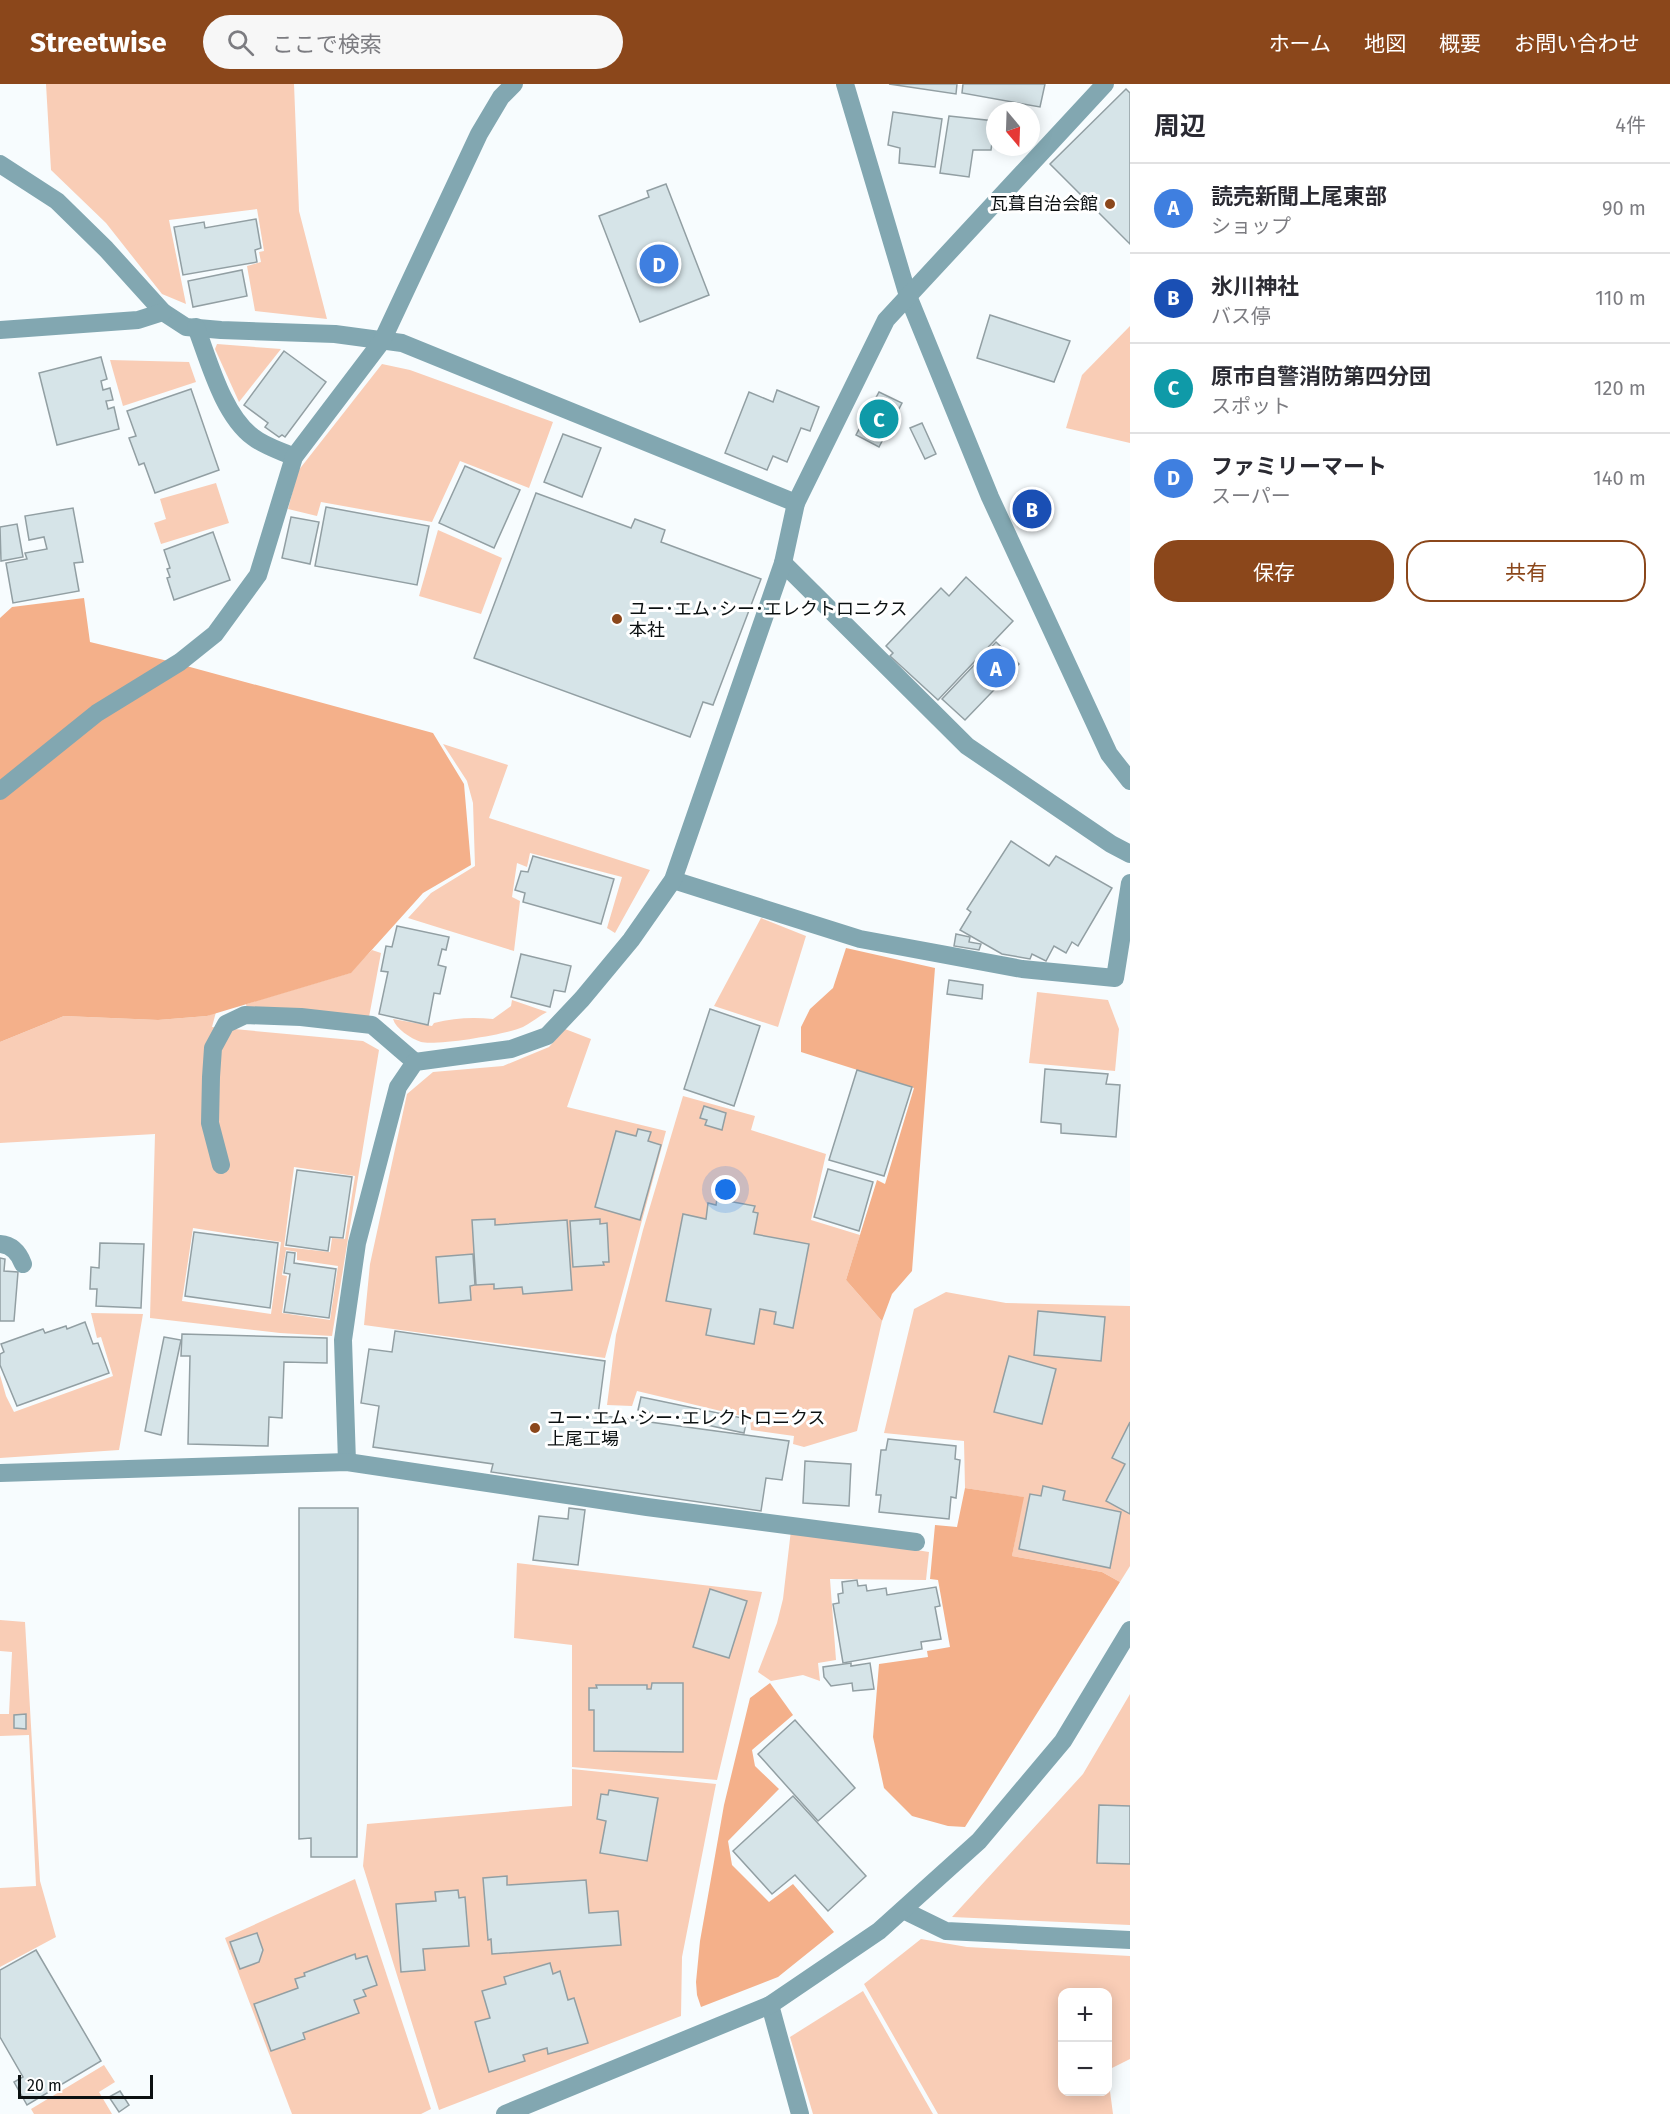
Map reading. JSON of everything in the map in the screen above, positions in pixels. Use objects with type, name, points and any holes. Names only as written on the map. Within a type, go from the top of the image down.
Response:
[{"type":"street","points":[[0,791],[97,713],[180,662],[215,634],[258,575],[294,457],[382,340],[479,134],[501,97],[514,84]]},
{"type":"street","points":[[845,84],[908,296],[990,497],[1108,754],[1130,781]]},
{"type":"street","points":[[221,1165],[210,1123],[211,1077],[213,1048],[226,1024],[245,1015],[301,1017],[372,1026],[416,1062],[511,1050],[547,1036],[582,999],[631,940],[673,880],[783,563],[796,503],[886,320],[1105,84]]},
{"type":"street","points":[[0,164],[57,201],[106,249],[163,312],[186,327],[335,334],[402,343],[796,503]]},
{"type":"street","points":[[0,330],[138,320],[163,312]]},
{"type":"street","points":[[196,327],[219,386],[236,421],[254,438],[294,457]]},
{"type":"street","points":[[783,563],[967,746],[1111,844],[1130,854]]},
{"type":"street","points":[[673,880],[860,939],[1022,969],[1115,978],[1130,883]]},
{"type":"street","points":[[347,1462],[343,1340],[357,1243],[398,1087],[416,1062]]},
{"type":"street","points":[[0,1244],[8,1245],[20,1255],[23,1264]]},
{"type":"street","points":[[0,1473],[347,1462],[647,1507],[916,1542]]},
{"type":"street","points":[[505,2114],[770,2005],[879,1930],[979,1841],[1063,1741],[1130,1630]]},
{"type":"street","points":[[903,1910],[946,1931],[1130,1940]]},
{"type":"street","points":[[770,2005],[800,2114]]},
{"type":"shaded area","points":[[46,84],[294,84],[299,211],[327,319],[255,311],[247,266],[261,262],[259,252],[264,251],[257,209],[169,220],[186,304],[162,294],[106,223],[51,170]]},
{"type":"shaded area","points":[[1130,326],[1130,443],[1066,428],[1082,375]]},
{"type":"shaded area","points":[[217,344],[281,349],[239,402],[215,349]]},
{"type":"shaded area","points":[[110,360],[189,362],[196,382],[123,406]]},
{"type":"shaded area","points":[[382,364],[410,370],[553,422],[529,488],[460,461],[432,522],[321,502],[317,516],[288,509],[298,471]]},
{"type":"shaded area","points":[[216,483],[229,523],[161,544],[154,523],[166,519],[160,499]]},
{"type":"shaded area","points":[[438,530],[502,558],[481,614],[419,596]]},
{"type":"shaded area","points":[[84,598],[90,642],[433,733],[464,784],[471,865],[423,893],[351,973],[207,1016],[158,1020],[64,1016],[0,1042],[0,618],[12,607]]},
{"type":"shaded area","points":[[443,744],[508,765],[489,818],[650,870],[615,933],[607,928],[622,877],[530,853],[527,867],[517,863],[512,897],[520,901],[514,951],[408,918],[431,893],[475,866],[473,803],[467,781]]},
{"type":"shaded area","points":[[761,918],[806,936],[778,1027],[714,1006]]},
{"type":"shaded area","points":[[846,948],[935,968],[912,1271],[892,1294],[882,1321],[846,1280],[877,1180],[885,1184],[914,1088],[801,1052],[801,1027],[810,1009],[833,988]]},
{"type":"shaded area","points":[[372,950],[381,953],[369,1017],[247,1010],[246,1004],[350,973]]},
{"type":"shaded area","points":[[1037,992],[1108,1000],[1119,1029],[1115,1071],[1029,1063]]},
{"type":"shaded area","points":[[512,1000],[547,1012],[515,1030],[472,1039],[429,1043],[408,1036],[400,1030],[393,1019],[432,1026],[434,1023],[456,1019],[493,1019],[511,1006]]},
{"type":"shaded area","points":[[216,1012],[212,1027],[363,1041],[379,1050],[332,1336],[280,1333],[150,1318],[155,1134],[0,1143],[0,1042],[64,1016],[158,1020],[207,1016]],"holes":[[[294,1167],[355,1176],[345,1239],[332,1238],[330,1252],[284,1247]],[[193,1228],[281,1242],[271,1314],[182,1301]],[[286,1250],[297,1252],[297,1260],[338,1266],[330,1320],[282,1313],[287,1276],[282,1275]]]},
{"type":"shaded area","points":[[565,1029],[591,1039],[567,1107],[666,1131],[605,1358],[364,1325],[370,1264],[407,1094],[433,1072],[503,1066],[549,1047]]},
{"type":"shaded area","points":[[683,1096],[755,1116],[751,1130],[826,1154],[811,1220],[860,1235],[846,1280],[882,1321],[857,1431],[804,1447],[793,1444],[794,1436],[751,1430],[750,1418],[637,1391],[632,1406],[607,1405],[616,1335],[643,1230]]},
{"type":"shaded area","points":[[946,1292],[1006,1303],[1130,1306],[1130,1566],[1120,1582],[1102,1572],[1012,1556],[1023,1497],[965,1488],[964,1441],[884,1433],[914,1309]]},
{"type":"shaded area","points":[[91,1313],[143,1314],[119,1450],[0,1458],[0,1375],[6,1396],[14,1412],[113,1376],[101,1337],[97,1338]]},
{"type":"shaded area","points":[[965,1488],[1024,1497],[1012,1556],[1102,1572],[1120,1582],[965,1827],[948,1826],[912,1816],[884,1788],[873,1737],[879,1664],[928,1657],[927,1651],[950,1647],[938,1580],[930,1579],[935,1525],[957,1527]]},
{"type":"shaded area","points":[[791,1530],[929,1552],[926,1580],[830,1579],[836,1660],[818,1663],[820,1681],[803,1675],[771,1681],[758,1672],[777,1623],[783,1599]]},
{"type":"shaded area","points":[[517,1563],[762,1592],[717,1780],[572,1767],[572,1645],[514,1638]]},
{"type":"shaded area","points":[[0,1620],[25,1622],[40,1881],[56,1937],[0,1967],[0,1888],[36,1886],[29,1735],[0,1736],[0,1714],[9,1714],[12,1652],[0,1651]]},
{"type":"shaded area","points":[[770,1683],[793,1715],[752,1750],[755,1766],[779,1789],[728,1841],[732,1865],[769,1902],[793,1884],[834,1932],[778,1977],[701,2007],[696,1982],[700,1941],[724,1805],[750,1698]]},
{"type":"shaded area","points":[[1130,1694],[1130,1925],[952,1917],[1083,1774]]},
{"type":"shaded area","points":[[572,1769],[716,1784],[682,1957],[681,2016],[439,2110],[363,1866],[367,1824],[572,1806]]},
{"type":"shaded area","points":[[355,1879],[431,2109],[421,2114],[292,2114],[225,1938]]},
{"type":"shaded area","points":[[921,1939],[967,1947],[1130,1956],[1130,2059],[1112,2068],[1112,1988],[1058,1988],[1058,2096],[1111,2096],[1113,2114],[938,2114],[864,1984]]},
{"type":"shaded area","points":[[863,1991],[933,2114],[813,2114],[790,2037]]},
{"type":"shaded area","points":[[104,2065],[115,2082],[99,2092],[112,2114],[34,2114],[31,2109]]},
{"type":"building","points":[[889,84],[957,84],[956,94]]},
{"type":"building","points":[[963,84],[1045,84],[1040,107],[1040,102],[1012,102],[962,93]]},
{"type":"building","name":"瓦葺自治会館","points":[[1126,89],[1130,93],[1130,244],[1050,164]]},
{"type":"building","points":[[893,112],[942,119],[935,167],[899,163],[900,148],[888,145]]},
{"type":"building","points":[[949,116],[986,120],[986,150],[973,150],[969,177],[940,173]]},
{"type":"building","points":[[666,184],[709,295],[640,322],[599,216],[649,197],[647,191]]},
{"type":"building","points":[[256,219],[261,248],[255,250],[257,262],[183,275],[174,227],[204,222],[205,228]]},
{"type":"building","points":[[242,270],[247,296],[193,307],[188,281]]},
{"type":"building","points":[[990,315],[1070,341],[1054,382],[977,358]]},
{"type":"building","points":[[284,351],[326,382],[285,437],[282,435],[279,437],[265,427],[268,423],[244,405]]},
{"type":"building","points":[[101,357],[107,379],[101,381],[103,390],[110,388],[113,400],[106,401],[108,409],[114,407],[119,429],[57,445],[39,373]]},
{"type":"building","points":[[191,389],[219,470],[155,493],[144,463],[139,465],[129,438],[136,436],[127,411]]},
{"type":"building","points":[[777,390],[819,407],[810,431],[801,428],[787,462],[773,456],[767,470],[725,453],[749,392],[773,402]]},
{"type":"building","points":[[879,392],[902,403],[879,447],[856,435]]},
{"type":"building","points":[[922,423],[936,454],[925,459],[910,428]]},
{"type":"building","points":[[563,434],[601,448],[582,497],[544,482]]},
{"type":"building","points":[[465,466],[520,490],[494,548],[439,523]]},
{"type":"building","name":"ユー･エム･シー･エレクトロニクス 本社","points":[[536,493],[631,528],[635,519],[665,530],[661,542],[761,579],[713,705],[703,702],[690,737],[474,658]]},
{"type":"building","points":[[326,507],[429,526],[417,585],[315,566]]},
{"type":"building","points":[[73,508],[83,562],[74,563],[79,591],[13,603],[6,563],[27,559],[25,553],[47,549],[44,537],[29,540],[25,516]]},
{"type":"building","points":[[291,517],[319,522],[310,564],[282,558]]},
{"type":"building","points":[[17,524],[23,557],[1,561],[0,527]]},
{"type":"building","points":[[213,532],[230,580],[174,600],[167,578],[170,577],[167,569],[170,568],[164,550]]},
{"type":"building","points":[[966,577],[1013,621],[938,700],[890,656],[893,653],[886,646],[941,588],[949,596]]},
{"type":"building","points":[[996,642],[1019,664],[965,720],[942,699]]},
{"type":"building","points":[[1011,841],[1049,866],[1056,856],[1112,888],[1078,946],[1072,942],[1066,953],[1054,946],[1046,961],[1032,954],[1030,959],[1002,954],[960,930],[971,912],[967,909]]},
{"type":"building","points":[[533,856],[614,879],[601,924],[523,902],[525,893],[515,890],[521,871],[528,872]]},
{"type":"building","points":[[397,926],[449,937],[446,950],[442,949],[438,965],[446,967],[440,994],[434,993],[428,1025],[379,1014],[388,972],[381,971],[386,946],[392,947]]},
{"type":"building","points":[[956,934],[970,937],[969,942],[981,944],[979,950],[954,946]]},
{"type":"building","points":[[521,954],[571,966],[565,992],[554,990],[550,1007],[511,997]]},
{"type":"building","points":[[949,980],[983,985],[982,999],[947,994]]},
{"type":"building","points":[[710,1009],[760,1026],[734,1106],[684,1089]]},
{"type":"building","points":[[1045,1069],[1108,1074],[1106,1084],[1120,1085],[1116,1137],[1061,1133],[1061,1124],[1041,1122]]},
{"type":"building","points":[[857,1070],[912,1087],[884,1176],[829,1160]]},
{"type":"building","points":[[704,1106],[726,1113],[722,1130],[705,1125],[707,1120],[700,1118]]},
{"type":"building","points":[[638,1129],[651,1132],[648,1141],[661,1145],[640,1220],[595,1207],[616,1131],[636,1136]]},
{"type":"building","points":[[828,1169],[873,1182],[859,1231],[814,1217]]},
{"type":"building","points":[[297,1170],[352,1177],[343,1238],[330,1237],[328,1251],[286,1245]]},
{"type":"building","points":[[717,1199],[755,1206],[753,1212],[758,1213],[754,1234],[809,1244],[793,1328],[774,1324],[776,1312],[760,1309],[754,1344],[706,1335],[711,1309],[666,1301],[683,1214],[706,1219],[708,1203],[716,1205]]},
{"type":"building","points":[[495,1219],[495,1225],[567,1220],[572,1290],[523,1294],[522,1287],[494,1289],[494,1284],[476,1285],[472,1220]]},
{"type":"building","points":[[600,1219],[600,1224],[607,1223],[609,1262],[603,1262],[604,1265],[573,1267],[570,1221]]},
{"type":"building","points":[[194,1232],[278,1243],[270,1308],[185,1296]]},
{"type":"building","points":[[100,1243],[144,1244],[141,1308],[96,1306],[97,1289],[90,1289],[91,1267],[99,1268]]},
{"type":"building","points":[[287,1252],[295,1253],[294,1263],[336,1269],[329,1318],[284,1312],[290,1274],[284,1273]]},
{"type":"building","points":[[473,1254],[475,1285],[470,1286],[471,1300],[439,1303],[436,1257]]},
{"type":"building","points":[[0,1258],[5,1259],[4,1271],[18,1272],[14,1321],[0,1321]]},
{"type":"building","points":[[1038,1311],[1105,1317],[1101,1361],[1034,1355]]},
{"type":"building","points":[[85,1322],[93,1344],[98,1343],[109,1373],[17,1406],[0,1365],[0,1354],[4,1352],[1,1344],[43,1329],[45,1333],[66,1326],[67,1329]]},
{"type":"building","name":"ユー･エム･シー･エレクトロニクス 上尾工場","points":[[395,1331],[605,1361],[598,1415],[789,1441],[782,1480],[766,1478],[761,1511],[491,1472],[493,1464],[373,1447],[379,1406],[361,1403],[369,1349],[392,1352]]},
{"type":"building","points":[[182,1334],[327,1338],[327,1363],[284,1362],[282,1418],[269,1417],[268,1446],[188,1444],[190,1356],[181,1356]]},
{"type":"building","points":[[164,1337],[181,1340],[161,1435],[145,1431]]},
{"type":"building","points":[[1009,1356],[1056,1369],[1042,1424],[994,1412]]},
{"type":"building","points":[[641,1397],[747,1419],[744,1433],[638,1410]]},
{"type":"building","points":[[1130,1422],[1130,1514],[1106,1501],[1125,1464],[1112,1458]]},
{"type":"building","points":[[888,1439],[956,1446],[955,1459],[960,1460],[956,1498],[951,1497],[949,1519],[879,1512],[881,1495],[876,1495],[881,1450],[886,1450]]},
{"type":"building","points":[[805,1461],[851,1464],[849,1506],[803,1503]]},
{"type":"building","points":[[1043,1486],[1065,1491],[1063,1500],[1121,1512],[1110,1568],[1019,1549],[1030,1494],[1041,1496]]},
{"type":"building","points":[[299,1508],[358,1508],[357,1857],[311,1857],[311,1838],[299,1839]]},
{"type":"building","points":[[569,1508],[585,1510],[578,1565],[533,1560],[539,1516],[568,1519]]},
{"type":"building","points":[[857,1580],[858,1586],[866,1585],[867,1591],[886,1588],[887,1595],[936,1587],[940,1606],[935,1607],[941,1639],[921,1642],[922,1649],[843,1663],[833,1604],[839,1603],[838,1594],[843,1593],[842,1582]]},
{"type":"building","points":[[710,1589],[747,1601],[729,1658],[693,1647]]},
{"type":"building","points":[[851,1663],[851,1666],[870,1663],[874,1689],[853,1691],[852,1683],[831,1686],[824,1677],[823,1667]]},
{"type":"building","points":[[652,1683],[683,1683],[683,1752],[594,1751],[594,1710],[589,1710],[589,1688],[597,1688],[596,1685],[647,1685],[647,1689],[651,1689]]},
{"type":"building","points":[[26,1714],[26,1729],[14,1728],[14,1715]]},
{"type":"building","points":[[795,1720],[855,1788],[818,1821],[758,1754]]},
{"type":"building","points":[[609,1790],[658,1798],[647,1861],[600,1853],[606,1821],[597,1819],[601,1794],[608,1795]]},
{"type":"building","points":[[793,1796],[866,1876],[828,1911],[795,1875],[772,1894],[733,1851]]},
{"type":"building","points":[[1099,1805],[1130,1806],[1130,1864],[1097,1863]]},
{"type":"building","points":[[507,1876],[507,1885],[586,1880],[589,1913],[618,1911],[621,1945],[492,1954],[491,1939],[488,1940],[483,1878]]},
{"type":"building","points":[[458,1890],[459,1898],[465,1897],[469,1946],[423,1949],[425,1970],[401,1972],[396,1904],[436,1901],[435,1892]]},
{"type":"building","points":[[257,1933],[263,1950],[259,1962],[240,1969],[230,1942]]},
{"type":"building","points":[[36,1950],[101,2061],[27,2105],[14,2082],[23,2077],[0,2037],[0,1970]]},
{"type":"building","points":[[355,1954],[356,1959],[367,1956],[377,1985],[363,1990],[366,1996],[354,2000],[359,2013],[303,2033],[305,2039],[271,2051],[254,2004],[298,1988],[295,1979],[305,1976],[304,1973]]},
{"type":"building","points":[[550,1963],[553,1974],[560,1971],[568,2000],[574,1998],[588,2043],[548,2054],[547,2048],[523,2055],[525,2061],[489,2072],[475,2022],[490,2018],[482,1991],[506,1984],[504,1977]]},
{"type":"building","points":[[120,2091],[129,2105],[119,2112],[109,2097]]},
{"type":"place","name":"瓦葺自治会館","points":[[1110,204]]},
{"type":"place","name":"ファミリーマート","points":[[659,264]]},
{"type":"place","name":"原市自警消防第四分団","points":[[879,419]]},
{"type":"place","name":"氷川神社","points":[[1032,509]]},
{"type":"place","name":"ユー･エム･シー･エレクトロニクス 本社","points":[[617,619]]},
{"type":"place","name":"読売新聞上尾東部","points":[[996,668]]},
{"type":"place","name":"ユー･エム･シー･エレクトロニクス 上尾工場","points":[[535,1428]]}]
